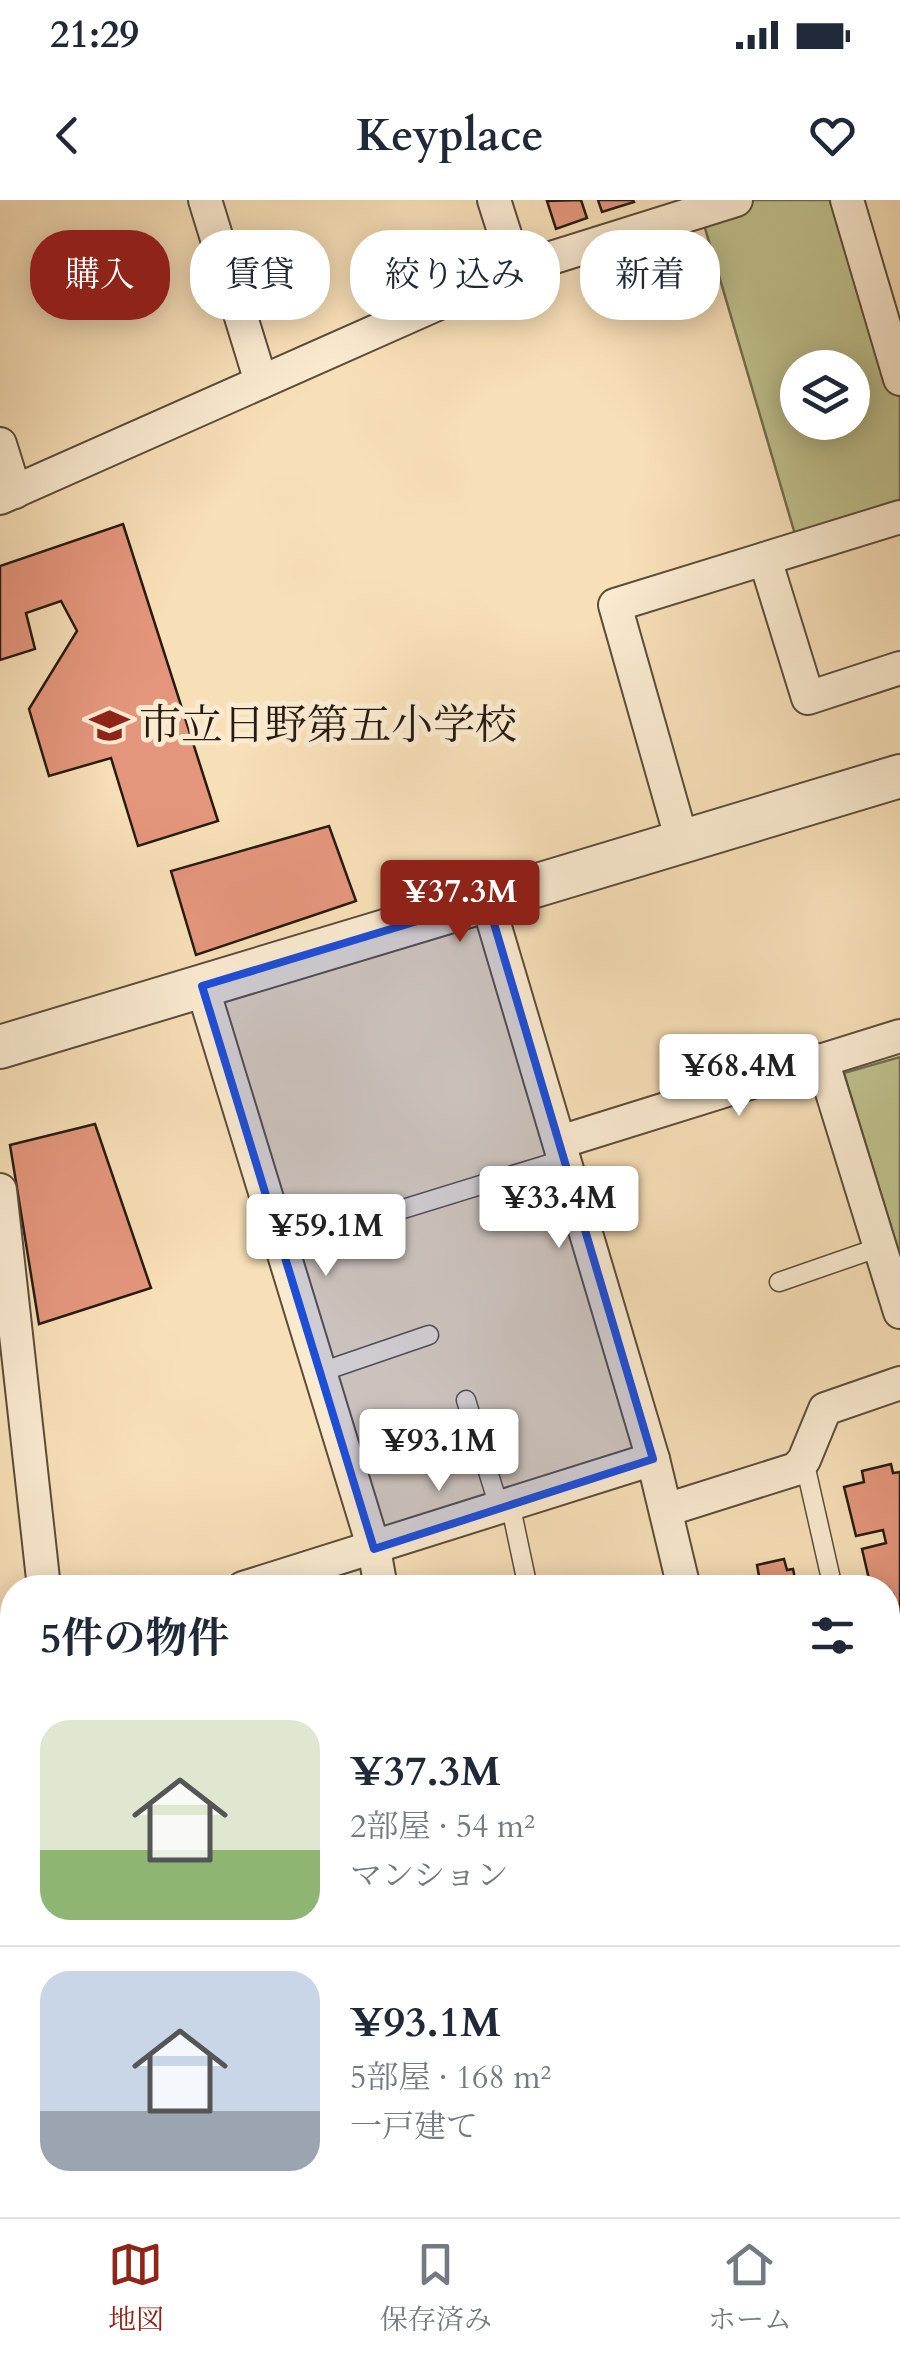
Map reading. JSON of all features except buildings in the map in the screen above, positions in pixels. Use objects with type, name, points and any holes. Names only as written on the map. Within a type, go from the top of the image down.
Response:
[{"type":"street","points":[[205,200],[261,382]]},
{"type":"street","points":[[494,200],[503,230]]},
{"type":"street","points":[[560,252],[658,212],[736,200]]},
{"type":"street","points":[[847,200],[900,379]]},
{"type":"street","points":[[0,444],[8,495],[402,320]]},
{"type":"street","points":[[682,841],[615,606],[900,517]]},
{"type":"street","points":[[765,559],[808,698],[900,668]]},
{"type":"street","points":[[0,1047],[900,776]]},
{"type":"street","points":[[486,900],[653,1459],[681,1575]]},
{"type":"street","points":[[202,986],[321,1372],[379,1575]]},
{"type":"street","points":[[563,1151],[900,1036]]},
{"type":"street","points":[[822,1060],[900,1309]]},
{"type":"street","points":[[0,1190],[43,1575]]},
{"type":"street","points":[[666,1510],[796,1468],[804,1460],[825,1408],[900,1383]]},
{"type":"street","points":[[287,1575],[653,1459]]},
{"type":"lane","points":[[283,1246],[563,1151]]},
{"type":"lane","points":[[779,1282],[880,1247]]},
{"type":"lane","points":[[321,1372],[430,1334]]},
{"type":"lane","points":[[466,1400],[524,1575]]},
{"type":"lane","points":[[804,1460],[830,1575]]},
{"type":"highlighted area","points":[[487,900],[653,1459],[374,1549],[202,986]]},
{"type":"green space","points":[[736,200],[847,200],[900,379],[900,517],[799,548],[720,279],[720,230],[706,230],[700,211]]},
{"type":"green space","points":[[900,1057],[900,1256],[844,1073]]},
{"type":"place","name":"市立日野第五小学校","points":[[109,725]]}]
